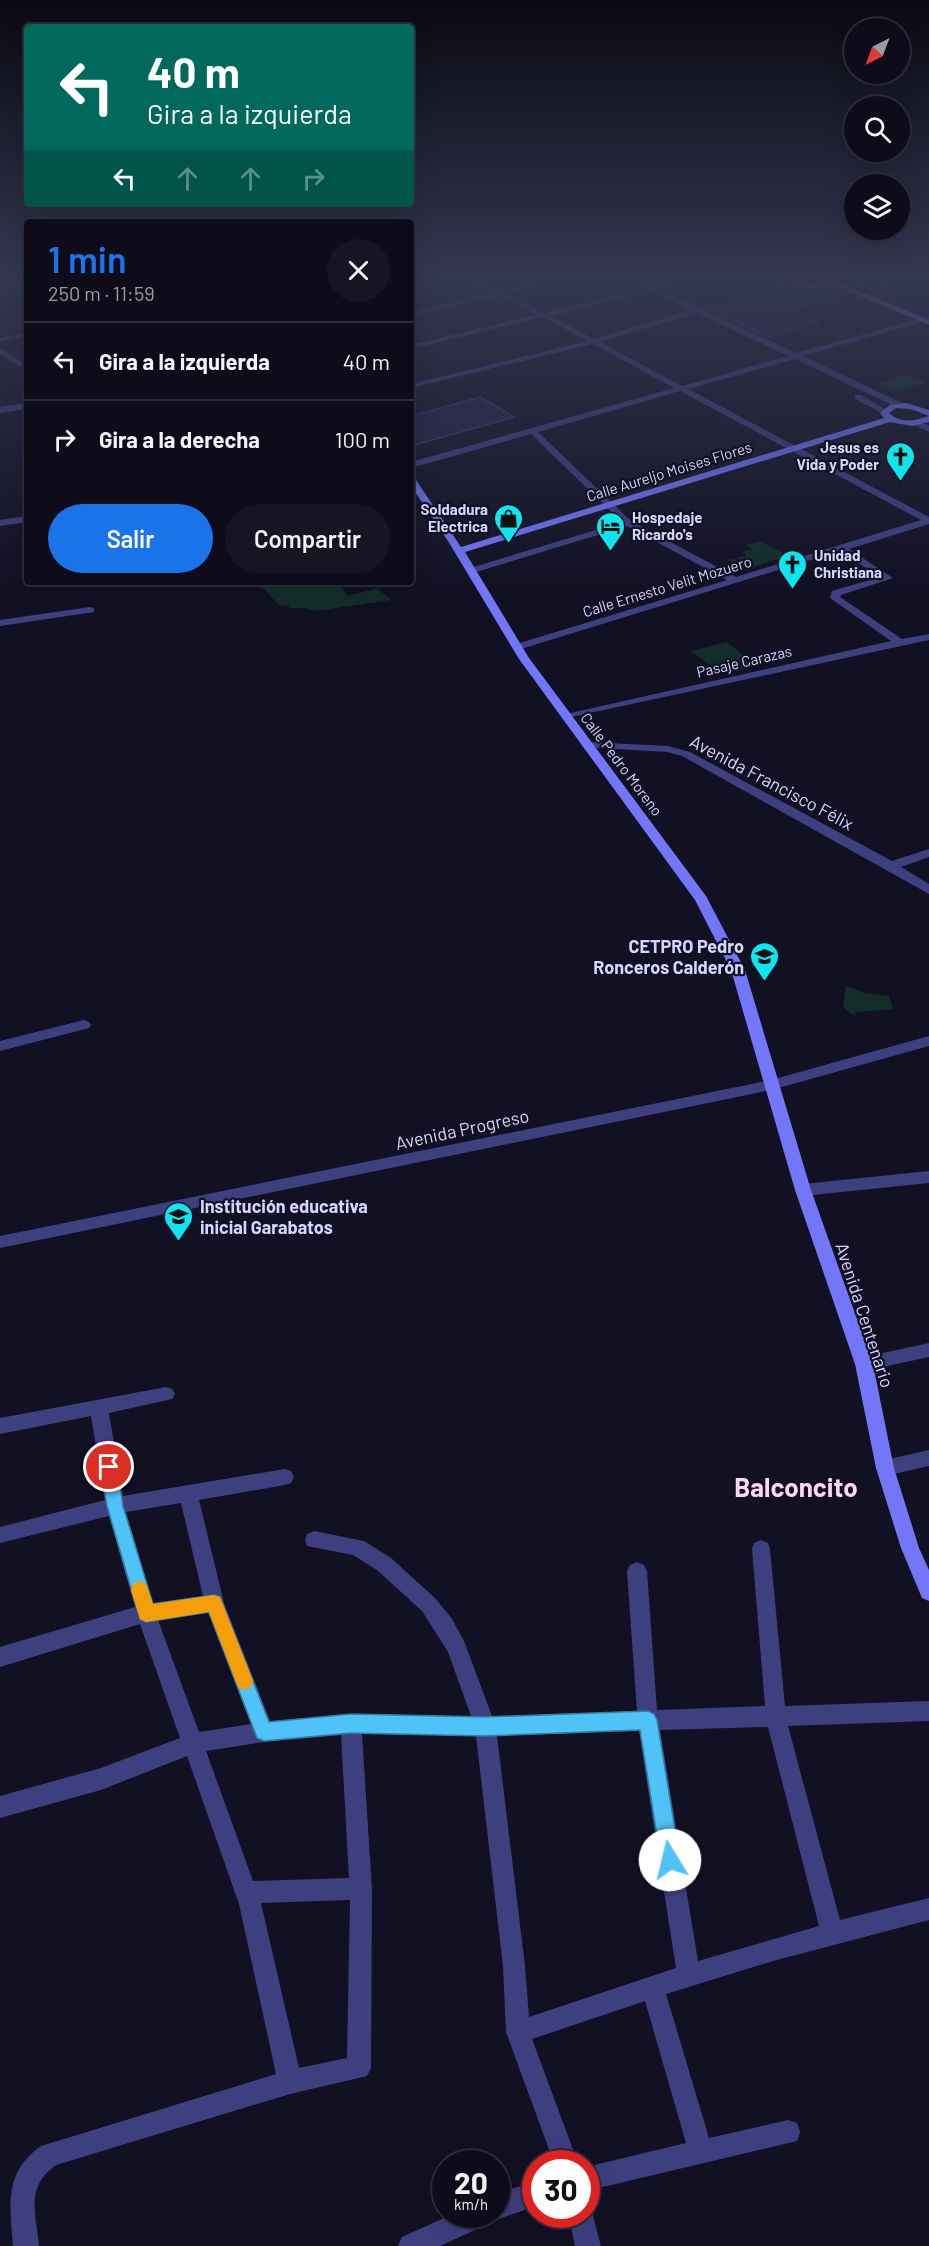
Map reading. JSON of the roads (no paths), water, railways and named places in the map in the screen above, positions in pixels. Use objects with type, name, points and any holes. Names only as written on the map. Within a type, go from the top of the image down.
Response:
[{"type":"main road","points":[[899,405],[927,410]]},
{"type":"main road","name":"Calle Aureljo Moises Flores","points":[[456,546],[490,540],[795,448],[887,415],[899,405]]},
{"type":"main road","points":[[887,415],[917,423],[929,419]]},
{"type":"main road","name":"Calle Pedro Moreno","points":[[414,483],[456,546],[517,647],[701,899],[738,970],[771,1085]]},
{"type":"main road","name":"Avenida Centenario","points":[[771,1085],[803,1190],[864,1364],[885,1468],[910,1548],[929,1592]]},
{"type":"street","points":[[414,385],[441,379]]},
{"type":"street","points":[[660,379],[795,448],[929,521]]},
{"type":"street","points":[[414,464],[709,379]]},
{"type":"street","points":[[821,379],[887,415]]},
{"type":"street","points":[[845,379],[899,405]]},
{"type":"street","points":[[0,410],[24,406]]},
{"type":"street","points":[[917,423],[929,429]]},
{"type":"street","points":[[533,431],[628,523],[737,581]]},
{"type":"street","points":[[0,523],[24,519]]},
{"type":"street","name":"Calle Ernesto Velit Mozuero","points":[[517,647],[929,521]]},
{"type":"street","points":[[470,571],[628,523]]},
{"type":"street","points":[[843,549],[888,578],[836,593],[835,598],[901,643]]},
{"type":"street","points":[[0,623],[90,610]]},
{"type":"street","name":"Pasaje Carazas","points":[[566,717],[851,652],[929,637]]},
{"type":"street","name":"Avenida Francisco Félix","points":[[587,745],[668,749],[686,754],[891,866],[929,890]]},
{"type":"street","points":[[891,866],[929,853]]},
{"type":"street","points":[[0,1046],[84,1025]]},
{"type":"street","name":"Avenida Progreso","points":[[0,1242],[771,1085],[929,1041]]},
{"type":"street","points":[[803,1190],[929,1177]]},
{"type":"street","points":[[864,1364],[929,1350]]},
{"type":"street","points":[[0,1426],[166,1394]]},
{"type":"street","points":[[99,1408],[115,1506],[146,1613],[246,1892],[290,2082]]},
{"type":"street","points":[[885,1468],[929,1458]]},
{"type":"street","points":[[0,1535],[115,1506],[285,1477]]},
{"type":"street","points":[[188,1492],[214,1603],[264,1732]]},
{"type":"street","points":[[314,1540],[357,1546],[384,1563],[429,1605],[446,1626],[457,1647],[485,1726],[513,1966],[518,2032],[561,2150]]},
{"type":"street","points":[[761,1549],[776,1718],[832,1932]]},
{"type":"street","points":[[637,1571],[648,1720],[689,1976]]},
{"type":"street","points":[[0,1657],[146,1613],[214,1603]]},
{"type":"street","points":[[0,1807],[101,1779],[194,1743],[264,1732],[351,1724],[485,1726],[776,1718],[929,1711]]},
{"type":"street","points":[[26,2246],[23,2190],[27,2174],[37,2163],[50,2156],[290,2082],[359,2068],[360,1889],[351,1724]]},
{"type":"street","points":[[246,1892],[360,1889]]},
{"type":"street","points":[[518,2032],[652,1986],[832,1932],[929,1909]]},
{"type":"street","points":[[652,1986],[701,2152]]},
{"type":"street","points":[[600,2176],[788,2132]]},
{"type":"street","points":[[411,2246],[450,2228]]},
{"type":"street","points":[[584,2228],[588,2246]]},
{"type":"place","name":"Jesus es Vida y Poder","points":[[900,482]]},
{"type":"place","name":"Soldadura Electrica","points":[[509,544]]},
{"type":"place","name":"Hospedaje Ricardo's","points":[[611,552]]},
{"type":"place","name":"Unidad Christiana","points":[[793,590]]},
{"type":"place","name":"CETPRO Pedro Ronceros Calderón","points":[[765,982]]},
{"type":"place","name":"Institución educativa inicial Garabatos","points":[[179,1242]]},
{"type":"district","name":"Balconcito","points":[[796,1486]]}]
